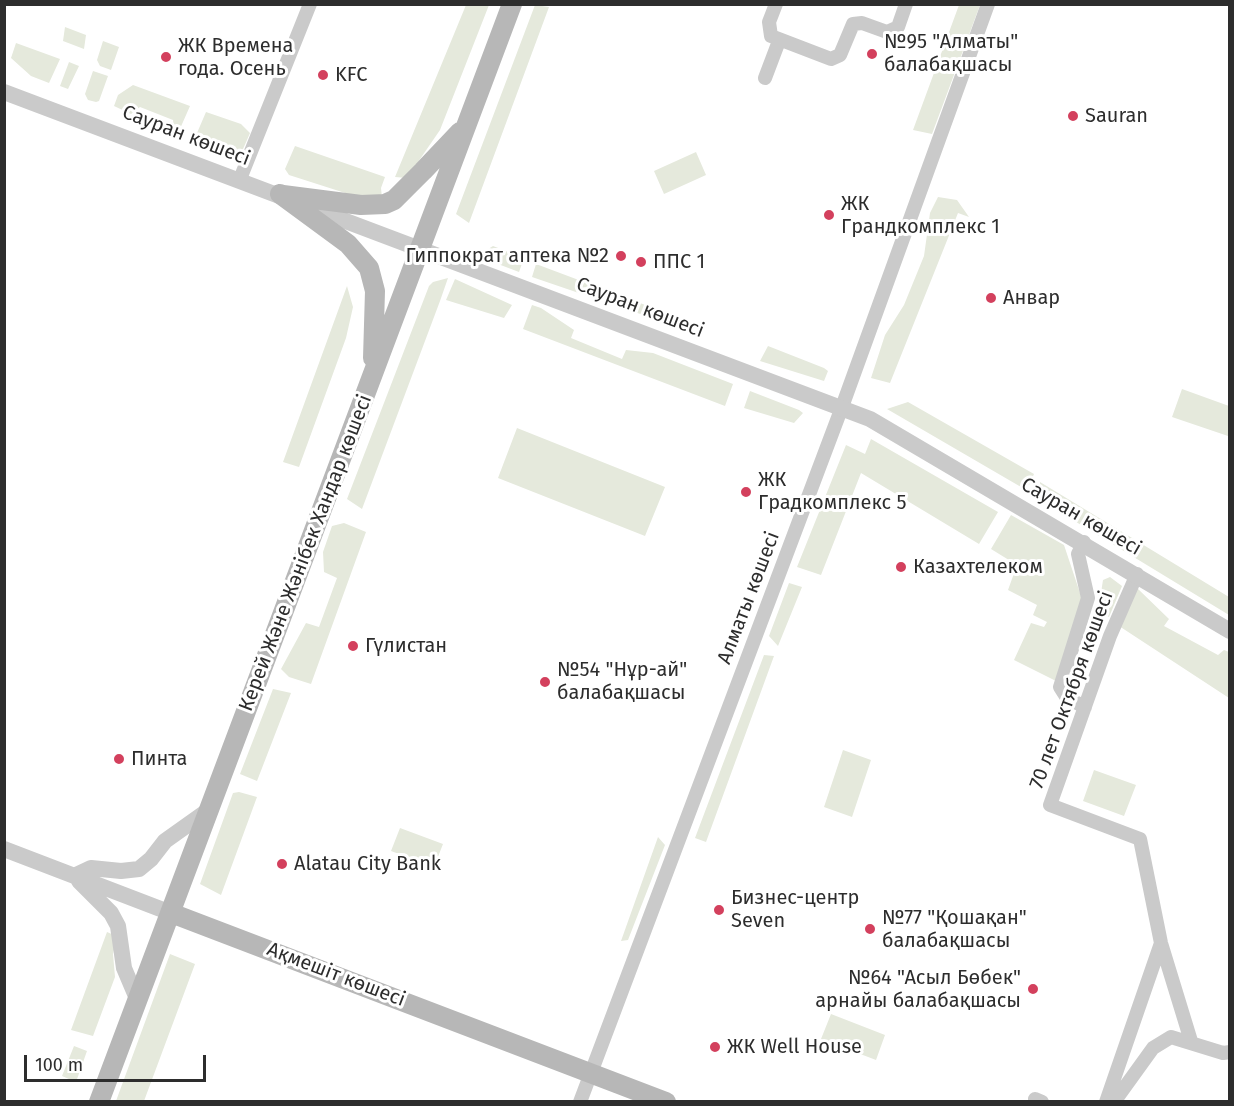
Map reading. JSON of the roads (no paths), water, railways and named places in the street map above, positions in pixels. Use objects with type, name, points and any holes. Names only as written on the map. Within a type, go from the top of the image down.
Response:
[{"type":"main road","name":"Керей Және Жәнібек Хандар көшесі","points":[[99,1101],[512,4]]},
{"type":"main road","points":[[280,194],[361,205],[385,204],[394,200],[468,124]]},
{"type":"main road","points":[[280,194],[348,244],[369,268],[375,291],[372,375]]},
{"type":"main road","name":"Ақмешіт көшесі","points":[[171,913],[666,1101]]},
{"type":"street","points":[[240,179],[310,4]]},
{"type":"street","points":[[776,4],[769,22],[771,36],[779,41],[831,59],[840,55],[853,24],[862,23],[887,32],[898,27],[906,4]]},
{"type":"street","name":"Алматы көшесі","points":[[580,1101],[842,407],[987,4]]},
{"type":"street","points":[[765,78],[779,41]]},
{"type":"street","name":"Сауран көшесі","points":[[4,92],[280,194],[870,419],[1084,542],[1230,631]]},
{"type":"street","points":[[1084,542],[1078,554],[1088,598],[1060,687],[1067,698],[1085,707]]},
{"type":"street","name":"70 лет Октября көшесі","points":[[1137,574],[1110,636],[1050,805],[1140,839],[1161,943],[1191,1041]]},
{"type":"street","points":[[138,1001],[124,968],[118,926],[111,913],[74,876],[91,868],[121,872],[139,869],[152,859],[165,841],[210,810]]},
{"type":"street","name":"Ақмешіт көшесі","points":[[4,849],[171,913]]},
{"type":"street","points":[[1106,1101],[1161,943]]},
{"type":"street","points":[[1114,1101],[1153,1048],[1171,1037],[1191,1041],[1223,1053],[1230,1052]]},
{"type":"place","name":"№95 \"Алматы\" балабақшасы","points":[[872,54]]},
{"type":"place","name":"ЖК Времена года. Осень","points":[[166,57]]},
{"type":"place","name":"KFC","points":[[323,75]]},
{"type":"place","name":"Sauran","points":[[1073,116]]},
{"type":"place","name":"ЖК Грандкомплекс 1","points":[[829,215]]},
{"type":"place","name":"Гиппократ аптека №2","points":[[621,256]]},
{"type":"place","name":"ППС 1","points":[[641,262]]},
{"type":"place","name":"Анвар","points":[[991,298]]},
{"type":"place","name":"ЖК Градкомплекс 5","points":[[746,492]]},
{"type":"place","name":"Казахтелеком","points":[[901,567]]},
{"type":"place","name":"Гүлистан","points":[[353,646]]},
{"type":"place","name":"№54 \"Нұр-ай\" балабақшасы","points":[[545,682]]},
{"type":"place","name":"Пинта","points":[[119,759]]},
{"type":"place","name":"Alatau City Bank","points":[[282,864]]},
{"type":"place","name":"Бизнес-центр Seven","points":[[719,910]]},
{"type":"place","name":"№77 \"Қошақан\" балабақшасы","points":[[870,929]]},
{"type":"place","name":"№64 \"Асыл Бөбек\" арнайы балабақшасы","points":[[1033,989]]},
{"type":"place","name":"ЖК Well House","points":[[715,1047]]}]
